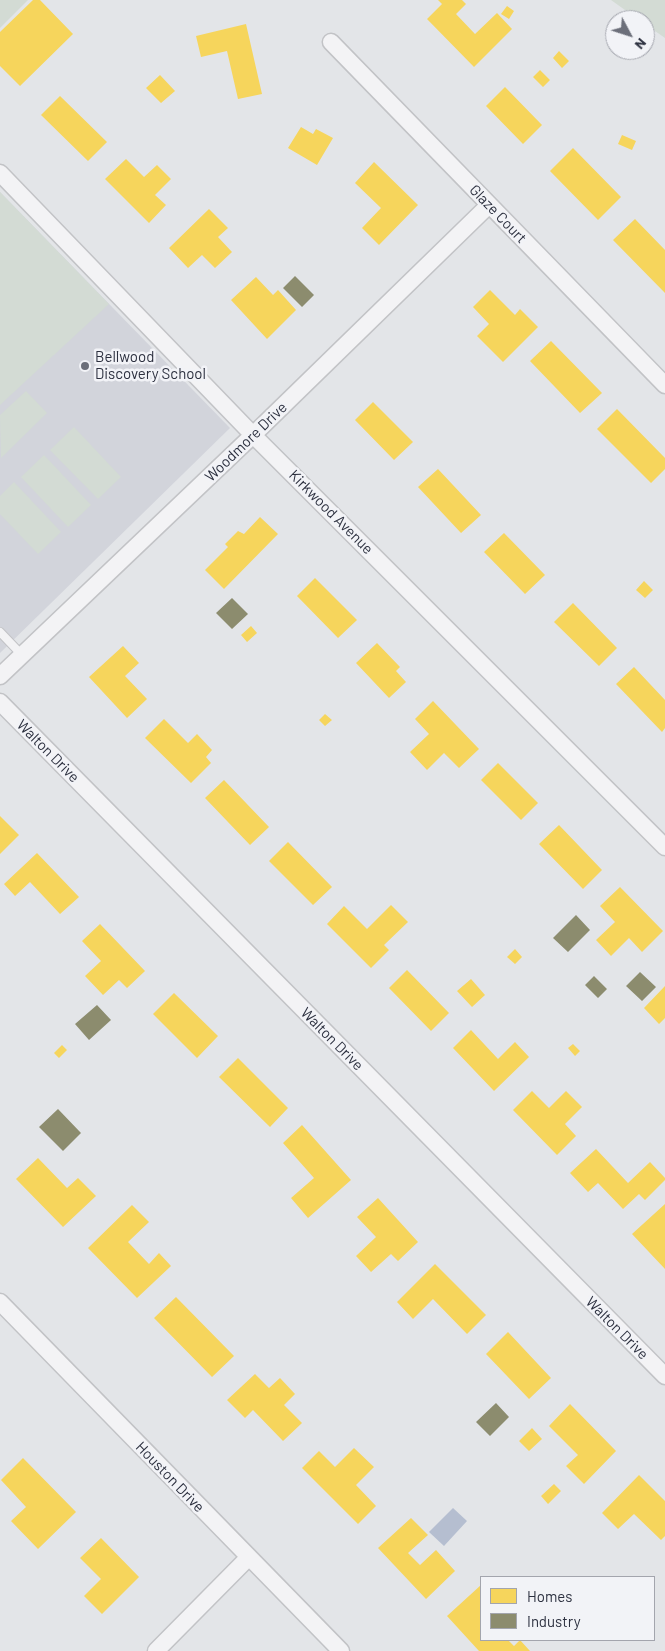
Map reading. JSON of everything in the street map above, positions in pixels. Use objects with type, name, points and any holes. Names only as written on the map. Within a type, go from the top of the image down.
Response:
[{"type":"street","name":"Glaze Court","points":[[331,42],[665,385]]},
{"type":"street","name":"Kirkwood Avenue","points":[[0,173],[254,435],[665,847]]},
{"type":"street","name":"Woodmore Drive","points":[[0,676],[254,435],[489,205]]},
{"type":"street","name":"Walton Drive","points":[[0,702],[665,1376]]},
{"type":"street","name":"Houston Drive","points":[[0,1302],[340,1651]]},
{"type":"street","points":[[156,1651],[248,1558]]},
{"type":"lane","points":[[0,632],[22,655]]},
{"type":"shaded area","points":[[0,0],[28,0],[0,28]]},
{"type":"shaded area","points":[[611,0],[665,0],[665,38],[655,31],[655,10],[625,10]]},
{"type":"shaded area","name":"Bellwood Discovery School","points":[[0,192],[230,428],[0,653]]},
{"type":"shaded area","points":[[0,192],[109,304],[0,405]]},
{"type":"shaded area","points":[[26,391],[47,413],[1,458],[0,415]]},
{"type":"shaded area","points":[[74,427],[121,477],[98,499],[50,450]]},
{"type":"shaded area","points":[[44,455],[91,505],[68,527],[21,477]]},
{"type":"shaded area","points":[[14,482],[61,532],[38,554],[0,514],[0,496]]},
{"type":"water","points":[[453,1508],[467,1521],[444,1546],[429,1532]]},
{"type":"building: Homes","points":[[33,0],[40,0],[73,34],[20,86],[0,66],[0,32]]},
{"type":"building: Homes","points":[[438,0],[462,0],[466,4],[456,14],[475,34],[497,13],[512,29],[474,67],[427,19],[442,4]]},
{"type":"building: Homes","points":[[507,6],[514,11],[509,19],[501,14]]},
{"type":"building: Homes","points":[[246,24],[262,94],[238,99],[227,51],[201,57],[196,36]]},
{"type":"building: Homes","points":[[559,51],[569,61],[562,68],[553,58]]},
{"type":"building: Homes","points":[[540,70],[550,80],[543,87],[533,77]]},
{"type":"building: Homes","points":[[160,75],[175,91],[161,103],[146,88]]},
{"type":"building: Homes","points":[[505,87],[542,125],[523,144],[486,106]]},
{"type":"building: Homes","points":[[60,96],[107,142],[88,161],[41,115]]},
{"type":"building: Homes","points":[[301,127],[313,134],[316,129],[333,138],[317,165],[288,148]]},
{"type":"building: Homes","points":[[622,135],[636,141],[632,150],[618,144]]},
{"type":"building: Homes","points":[[573,148],[621,197],[598,220],[550,171]]},
{"type":"building: Homes","points":[[126,159],[144,177],[157,165],[171,179],[155,195],[166,205],[149,223],[105,179]]},
{"type":"building: Homes","points":[[374,162],[418,205],[379,245],[362,228],[381,208],[355,183]]},
{"type":"building: Homes","points":[[209,209],[228,228],[218,237],[232,252],[215,268],[202,255],[188,268],[169,248]]},
{"type":"building: Homes","points":[[635,219],[665,250],[665,293],[613,240]]},
{"type":"building: Homes","points":[[256,277],[273,295],[278,290],[296,310],[267,339],[231,300]]},
{"type":"building: Homes","points":[[490,290],[515,315],[520,309],[538,327],[503,362],[477,336],[489,324],[473,307]]},
{"type":"building: Homes","points":[[551,341],[602,393],[580,413],[530,361]]},
{"type":"building: Homes","points":[[373,402],[413,442],[394,460],[355,420]]},
{"type":"building: Homes","points":[[617,409],[665,458],[665,469],[651,483],[597,429]]},
{"type":"building: Homes","points":[[438,469],[481,515],[461,533],[418,487]]},
{"type":"building: Homes","points":[[260,517],[278,534],[224,589],[205,570],[228,547],[225,544],[238,531],[244,534]]},
{"type":"building: Homes","points":[[504,533],[545,575],[525,594],[484,552]]},
{"type":"building: Homes","points":[[315,578],[357,620],[338,638],[297,596]]},
{"type":"building: Homes","points":[[644,581],[653,590],[645,598],[636,590]]},
{"type":"building: Homes","points":[[573,603],[617,648],[599,666],[554,622]]},
{"type":"building: Homes","points":[[251,626],[257,633],[247,642],[241,635]]},
{"type":"building: Homes","points":[[377,643],[400,667],[396,671],[406,682],[389,698],[356,663]]},
{"type":"building: Homes","points":[[123,646],[139,663],[125,676],[147,699],[127,718],[89,677]]},
{"type":"building: Homes","points":[[634,667],[665,700],[665,728],[662,732],[616,684]]},
{"type":"building: Homes","points":[[433,701],[479,749],[459,768],[444,753],[427,770],[410,752],[429,734],[415,719]]},
{"type":"building: Homes","points":[[325,714],[332,720],[325,726],[319,720]]},
{"type":"building: Homes","points":[[164,719],[188,743],[197,734],[212,750],[206,757],[211,763],[191,783],[145,738]]},
{"type":"building: Homes","points":[[498,763],[538,803],[521,820],[481,780]]},
{"type":"building: Homes","points":[[224,780],[269,827],[250,845],[205,798]]},
{"type":"building: Homes","points":[[0,816],[19,835],[0,854]]},
{"type":"building: Homes","points":[[559,825],[602,870],[583,889],[539,844]]},
{"type":"building: Homes","points":[[288,842],[332,887],[313,905],[269,861]]},
{"type":"building: Homes","points":[[37,853],[79,897],[60,914],[30,882],[15,896],[4,884]]},
{"type":"building: Homes","points":[[620,887],[663,931],[642,952],[629,938],[611,956],[596,940],[615,922],[600,906]]},
{"type":"building: Homes","points":[[391,905],[408,922],[384,945],[389,950],[371,968],[327,924],[344,906],[367,929]]},
{"type":"building: Homes","points":[[100,924],[145,971],[127,988],[119,980],[103,995],[85,976],[101,961],[82,941]]},
{"type":"building: Homes","points":[[515,949],[522,957],[515,964],[507,957]]},
{"type":"building: Homes","points":[[407,970],[449,1013],[431,1031],[389,988]]},
{"type":"building: Homes","points":[[471,979],[485,995],[472,1007],[457,991]]},
{"type":"building: Homes","points":[[665,986],[665,1018],[659,1024],[644,1008]]},
{"type":"building: Homes","points":[[174,993],[218,1036],[197,1058],[153,1014]]},
{"type":"building: Homes","points":[[471,1030],[498,1059],[515,1042],[529,1057],[494,1091],[453,1048]]},
{"type":"building: Homes","points":[[573,1044],[580,1051],[575,1056],[568,1048]]},
{"type":"building: Homes","points":[[62,1045],[67,1050],[59,1058],[54,1053]]},
{"type":"building: Homes","points":[[238,1058],[288,1108],[270,1127],[219,1077]]},
{"type":"building: Homes","points":[[532,1091],[549,1108],[566,1091],[582,1107],[565,1124],[576,1136],[557,1155],[513,1110]]},
{"type":"building: Homes","points":[[302,1125],[351,1180],[308,1218],[291,1198],[314,1178],[283,1143]]},
{"type":"building: Homes","points":[[596,1149],[628,1183],[650,1162],[665,1180],[645,1200],[639,1194],[623,1209],[598,1183],[588,1192],[570,1173]]},
{"type":"building: Homes","points":[[38,1158],[67,1188],[78,1178],[96,1196],[63,1227],[16,1179]]},
{"type":"building: Homes","points":[[378,1198],[418,1242],[398,1261],[391,1254],[371,1272],[356,1256],[376,1237],[357,1217]]},
{"type":"building: Homes","points":[[665,1204],[665,1269],[632,1234]]},
{"type":"building: Homes","points":[[132,1205],[149,1222],[128,1242],[149,1264],[159,1253],[171,1266],[137,1298],[88,1248]]},
{"type":"building: Homes","points":[[435,1264],[486,1315],[467,1334],[433,1299],[413,1319],[397,1302]]},
{"type":"building: Homes","points":[[176,1297],[234,1356],[212,1377],[154,1318]]},
{"type":"building: Homes","points":[[508,1332],[551,1378],[529,1399],[486,1354]]},
{"type":"building: Homes","points":[[255,1374],[269,1388],[280,1378],[295,1394],[284,1405],[302,1423],[283,1441],[253,1410],[245,1418],[227,1400]]},
{"type":"building: Homes","points":[[570,1404],[616,1451],[584,1484],[566,1466],[578,1455],[549,1426]]},
{"type":"building: Homes","points":[[532,1428],[542,1439],[529,1451],[519,1441]]},
{"type":"building: Homes","points":[[354,1448],[374,1467],[356,1485],[376,1506],[358,1524],[302,1468],[319,1451],[335,1467]]},
{"type":"building: Homes","points":[[23,1458],[76,1512],[38,1549],[11,1521],[26,1507],[1,1480]]},
{"type":"building: Homes","points":[[639,1475],[665,1501],[665,1536],[661,1540],[634,1514],[618,1529],[602,1513]]},
{"type":"building: Homes","points":[[554,1484],[561,1491],[548,1504],[541,1496]]},
{"type":"building: Homes","points":[[411,1518],[428,1535],[408,1553],[420,1565],[436,1550],[455,1571],[426,1599],[378,1548]]},
{"type":"building: Homes","points":[[101,1538],[139,1577],[102,1614],[84,1596],[101,1579],[80,1558]]},
{"type":"building: Homes","points":[[480,1586],[480,1641],[509,1641],[514,1646],[521,1641],[530,1651],[479,1651],[447,1616]]},
{"type":"building: Industry","points":[[295,276],[314,295],[302,307],[283,288]]},
{"type":"building: Industry","points":[[232,598],[248,614],[232,629],[216,613]]},
{"type":"building: Industry","points":[[576,915],[590,930],[568,952],[553,938]]},
{"type":"building: Industry","points":[[640,972],[656,987],[642,1001],[626,986]]},
{"type":"building: Industry","points":[[594,976],[607,989],[598,998],[585,985]]},
{"type":"building: Industry","points":[[97,1005],[111,1020],[89,1040],[75,1024]]},
{"type":"building: Industry","points":[[58,1109],[81,1133],[63,1151],[39,1127]]},
{"type":"building: Industry","points":[[496,1403],[509,1417],[490,1436],[476,1422]]},
{"type":"place","name":"Bellwood Discovery School","points":[[85,366]]}]
